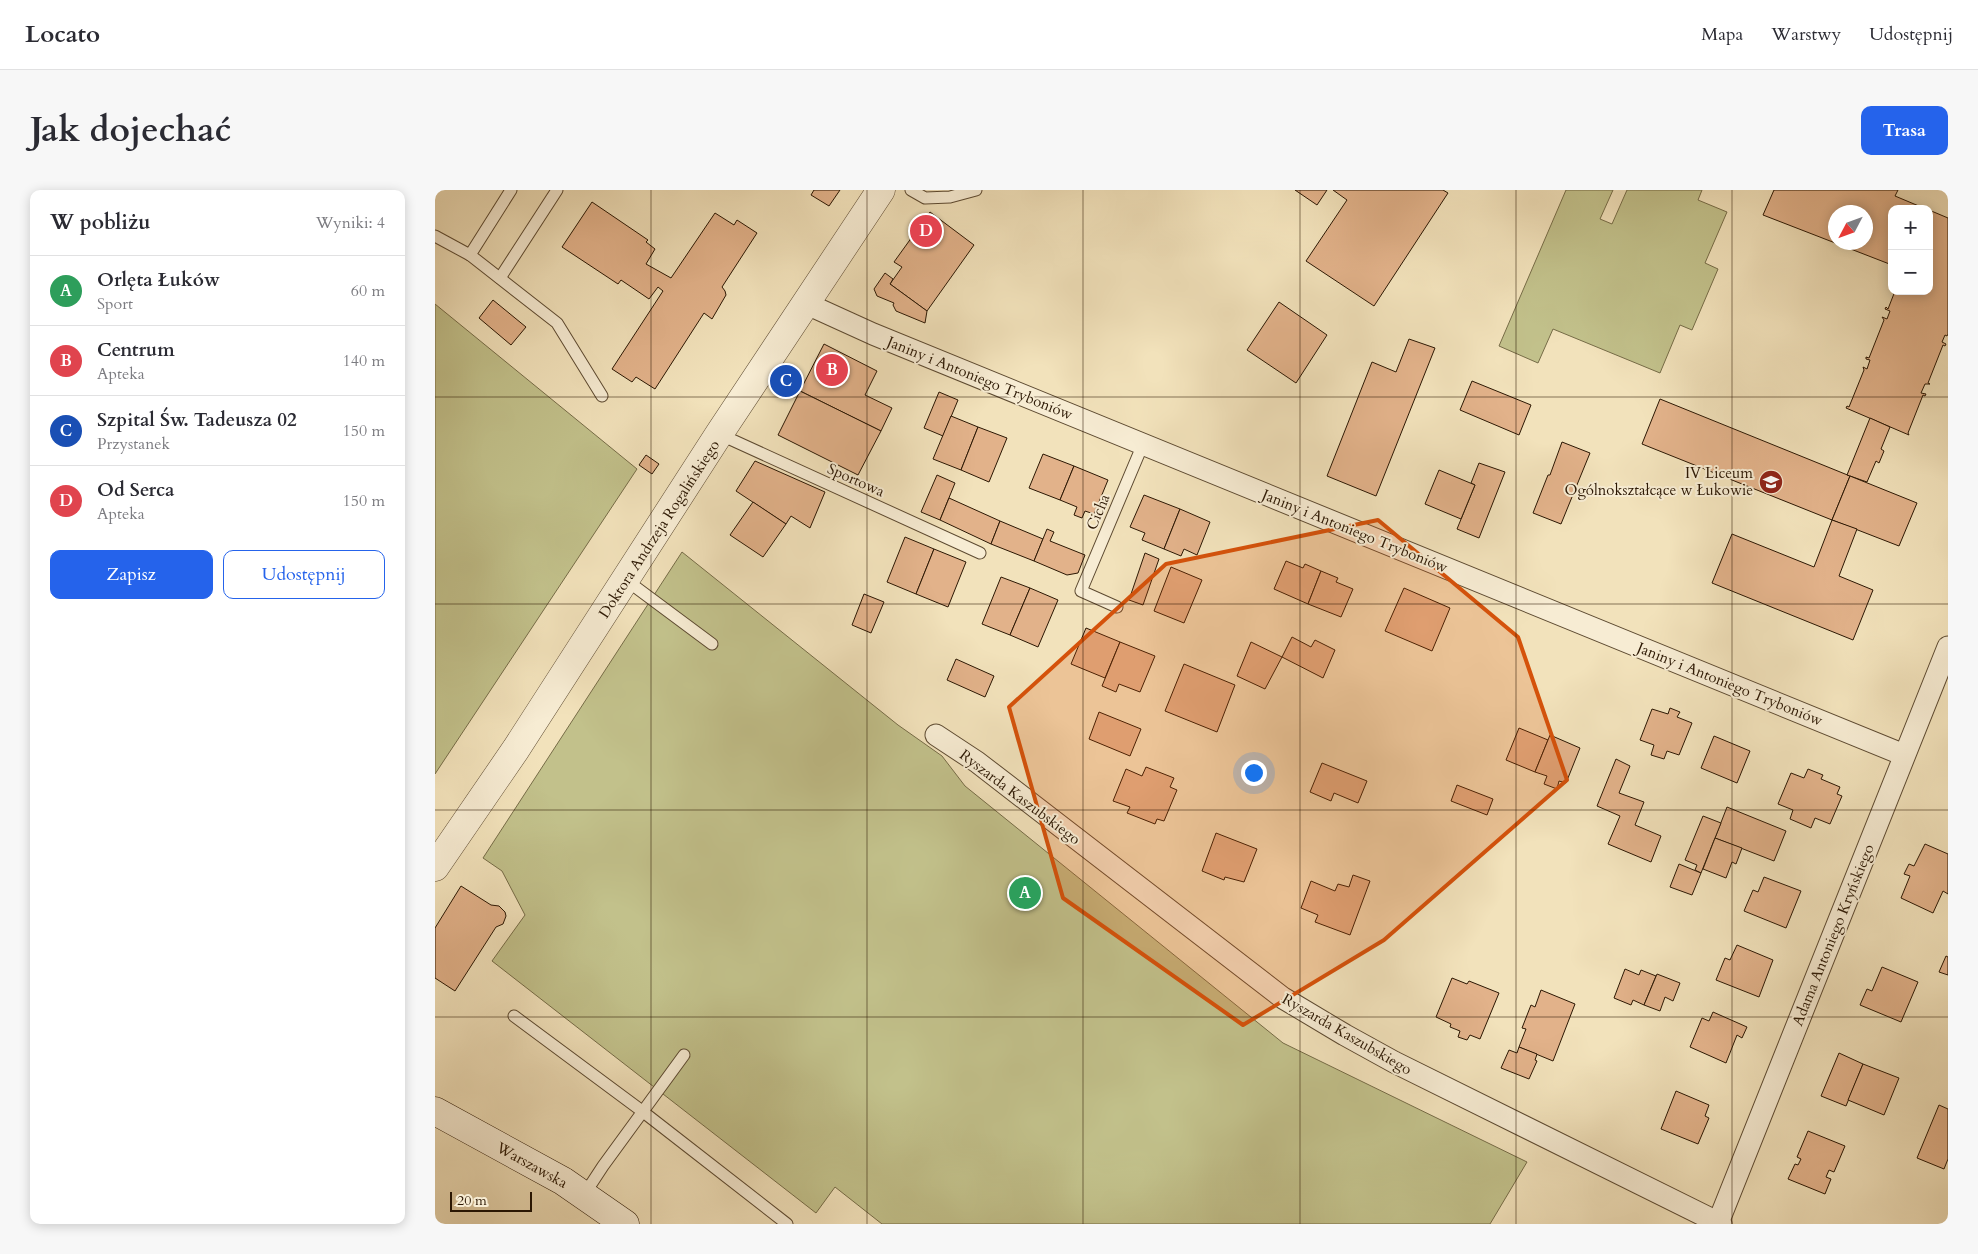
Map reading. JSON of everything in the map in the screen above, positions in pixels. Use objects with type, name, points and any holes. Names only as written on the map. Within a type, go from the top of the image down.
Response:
[{"type":"street","name":"Doktora Andrzeja Rogalińskiego","points":[[435,867],[516,749],[719,434],[881,190]]},
{"type":"street","name":"Janiny i Antoniego Tryboniów","points":[[807,304],[873,334],[1904,755]]},
{"type":"street","name":"Adama Antoniego Kryńskiego","points":[[1719,1223],[1948,646]]},
{"type":"street","name":"Ryszarda Kaszubskiego","points":[[936,735],[977,762],[1283,998],[1394,1062],[1719,1223]]},
{"type":"street","name":"Warszawska","points":[[435,1111],[563,1181],[625,1224]]},
{"type":"lane","points":[[470,255],[511,190]]},
{"type":"lane","points":[[500,278],[557,190]]},
{"type":"lane","points":[[911,190],[925,198],[950,197],[976,190]]},
{"type":"lane","points":[[435,236],[470,255],[557,322],[602,396]]},
{"type":"lane","name":"Sportowa","points":[[719,434],[980,553]]},
{"type":"lane","name":"Cicha","points":[[1117,607],[1081,591],[1143,444]]},
{"type":"lane","points":[[626,580],[712,644]]},
{"type":"lane","points":[[514,1016],[642,1111],[787,1224]]},
{"type":"lane","points":[[584,1195],[642,1111],[684,1055]]},
{"type":"highlighted area","points":[[1378,520],[1518,637],[1567,780],[1384,940],[1243,1025],[1063,898],[1009,707],[1166,564]]},
{"type":"shaded area","points":[[1566,190],[1613,190],[1600,219],[1612,224],[1627,190],[1702,190],[1698,200],[1727,212],[1705,263],[1718,269],[1692,330],[1680,325],[1660,373],[1553,329],[1538,363],[1499,346]]},
{"type":"shaded area","points":[[435,304],[637,469],[435,774]]},
{"type":"shaded area","points":[[682,552],[898,725],[942,756],[965,786],[1283,1043],[1527,1162],[1490,1224],[882,1224],[835,1187],[816,1213],[492,961],[525,915],[502,871],[483,858]]},
{"type":"building","points":[[814,190],[840,190],[829,206],[811,195]]},
{"type":"building","points":[[1295,190],[1327,190],[1317,205]]},
{"type":"building","points":[[1333,190],[1443,190],[1448,193],[1374,306],[1306,261],[1347,200]]},
{"type":"building","points":[[1774,190],[1898,190],[1895,196],[1916,205],[1888,205],[1888,263],[1853,250],[1873,250],[1873,205],[1828,205],[1828,240],[1763,215]]},
{"type":"building","points":[[592,202],[648,240],[646,242],[655,249],[646,264],[671,278],[715,213],[734,225],[737,220],[757,233],[722,287],[726,295],[712,319],[704,313],[655,389],[636,377],[632,382],[612,369],[663,291],[658,287],[649,299],[621,280],[618,284],[562,247]]},
{"type":"building","points":[[930,212],[974,245],[927,311],[890,284],[902,267],[894,262]]},
{"type":"building","points":[[1933,212],[1948,218],[1948,334],[1947,336],[1945,335],[1942,342],[1946,344],[1945,346],[1943,345],[1928,383],[1930,384],[1925,384],[1921,393],[1926,394],[1925,396],[1923,395],[1908,433],[1909,435],[1846,408],[1847,406],[1849,407],[1864,370],[1863,367],[1867,369],[1870,360],[1866,359],[1866,357],[1869,358],[1884,320],[1882,317],[1887,319],[1890,311],[1885,309],[1886,307],[1888,309],[1893,295],[1933,295]]},
{"type":"building","points":[[885,273],[893,279],[890,284],[927,311],[925,323],[896,311],[894,303],[877,296],[874,289]]},
{"type":"building","points":[[493,300],[526,327],[511,345],[479,318]]},
{"type":"building","points":[[1279,302],[1327,335],[1296,383],[1247,350]]},
{"type":"building","points":[[1409,339],[1435,348],[1376,496],[1327,476],[1372,362],[1396,372]]},
{"type":"building","points":[[824,344],[877,371],[865,395],[892,408],[881,431],[800,391]]},
{"type":"building","points":[[1472,381],[1531,405],[1519,435],[1460,410]]},
{"type":"building","points":[[800,391],[881,431],[858,475],[778,435]]},
{"type":"building","points":[[939,392],[958,400],[943,436],[924,428]]},
{"type":"building","points":[[1660,399],[1850,476],[1832,520],[1642,444]]},
{"type":"building","points":[[951,416],[978,427],[961,470],[933,459]]},
{"type":"building","points":[[1870,418],[1890,427],[1881,449],[1884,451],[1879,463],[1876,461],[1867,482],[1847,475]]},
{"type":"building","points":[[978,427],[1007,438],[989,482],[961,470]]},
{"type":"building","points":[[1562,442],[1590,453],[1561,524],[1533,513]]},
{"type":"building","points":[[1043,454],[1074,466],[1060,500],[1029,488]]},
{"type":"building","points":[[646,455],[659,464],[652,474],[639,465]]},
{"type":"building","points":[[755,461],[825,492],[810,528],[791,516],[786,524],[736,491]]},
{"type":"building","points":[[1479,463],[1505,472],[1479,538],[1457,529],[1475,485],[1471,483]]},
{"type":"building","points":[[1074,466],[1108,480],[1094,514],[1085,511],[1082,518],[1074,515],[1077,507],[1060,500]]},
{"type":"building","points":[[1439,470],[1475,485],[1461,519],[1425,504]]},
{"type":"building","points":[[937,475],[955,483],[940,520],[921,512]]},
{"type":"building","points":[[1850,476],[1917,503],[1899,546],[1832,520]]},
{"type":"building","points":[[1144,495],[1180,509],[1164,549],[1142,540],[1145,533],[1130,527]]},
{"type":"building","points":[[949,498],[1000,521],[991,544],[940,520]]},
{"type":"building","points":[[753,502],[786,524],[763,557],[730,535]]},
{"type":"building","points":[[1180,509],[1210,522],[1197,555],[1184,549],[1181,556],[1164,549]]},
{"type":"building","points":[[1832,520],[1857,529],[1839,576],[1873,590],[1853,640],[1712,583],[1732,534],[1814,567]]},
{"type":"building","points":[[1000,521],[1043,539],[1034,561],[991,544]]},
{"type":"building","points":[[1047,529],[1054,532],[1050,541],[1085,555],[1078,573],[1067,575],[1034,561]]},
{"type":"building","points":[[905,537],[934,549],[916,594],[887,582]]},
{"type":"building","points":[[934,549],[966,562],[948,607],[916,594]]},
{"type":"building","points":[[1145,553],[1159,559],[1143,605],[1129,600]]},
{"type":"building","points":[[1286,561],[1303,568],[1305,564],[1321,571],[1308,604],[1274,589]]},
{"type":"building","points":[[1171,567],[1202,580],[1184,623],[1154,611]]},
{"type":"building","points":[[1321,571],[1338,578],[1336,582],[1353,589],[1341,617],[1308,604]]},
{"type":"building","points":[[1001,577],[1030,588],[1010,635],[982,624]]},
{"type":"building","points":[[1030,588],[1058,600],[1038,647],[1010,635]]},
{"type":"building","points":[[1404,588],[1450,608],[1432,651],[1385,631]]},
{"type":"building","points":[[864,594],[884,602],[871,633],[852,625]]},
{"type":"building","points":[[1086,628],[1120,642],[1105,678],[1071,664]]},
{"type":"building","points":[[1292,637],[1311,647],[1315,640],[1335,650],[1323,678],[1282,657]]},
{"type":"building","points":[[1120,642],[1155,656],[1140,692],[1119,684],[1116,692],[1102,686]]},
{"type":"building","points":[[1251,642],[1282,657],[1265,689],[1237,676]]},
{"type":"building","points":[[956,659],[994,676],[985,697],[947,680]]},
{"type":"building","points":[[1184,664],[1235,685],[1217,732],[1165,711]]},
{"type":"building","points":[[1670,708],[1680,712],[1677,717],[1692,723],[1679,755],[1667,751],[1664,759],[1651,755],[1654,745],[1640,740],[1652,709],[1668,714]]},
{"type":"building","points":[[1099,712],[1141,729],[1130,756],[1089,739]]},
{"type":"building","points":[[1519,728],[1548,740],[1535,772],[1506,760]]},
{"type":"building","points":[[1550,735],[1580,748],[1566,783],[1559,781],[1557,789],[1544,784],[1547,776],[1535,772]]},
{"type":"building","points":[[1714,736],[1750,751],[1737,783],[1701,768]]},
{"type":"building","points":[[1616,759],[1630,766],[1619,793],[1644,802],[1635,825],[1661,836],[1651,862],[1608,844],[1620,816],[1597,806]]},
{"type":"building","points":[[1322,763],[1367,781],[1358,803],[1334,793],[1331,801],[1310,792]]},
{"type":"building","points":[[1146,767],[1174,778],[1170,787],[1177,790],[1164,821],[1157,819],[1155,824],[1127,813],[1130,807],[1113,801],[1126,769],[1142,776]]},
{"type":"building","points":[[1808,769],[1823,775],[1821,779],[1840,787],[1837,794],[1842,796],[1830,824],[1815,818],[1811,828],[1790,819],[1793,810],[1778,804],[1791,773],[1804,778]]},
{"type":"building","points":[[1457,785],[1493,799],[1487,815],[1451,801]]},
{"type":"building","points":[[1727,807],[1786,831],[1774,861],[1715,838]]},
{"type":"building","points":[[1703,816],[1721,823],[1701,873],[1695,870],[1697,865],[1685,860]]},
{"type":"building","points":[[1216,833],[1257,849],[1244,882],[1225,877],[1224,880],[1202,871]]},
{"type":"building","points":[[1715,838],[1742,848],[1736,864],[1732,862],[1726,878],[1703,869]]},
{"type":"building","points":[[1925,844],[1948,854],[1948,894],[1943,891],[1933,913],[1901,898],[1910,876],[1904,874],[1909,864],[1914,866]]},
{"type":"building","points":[[1679,864],[1701,873],[1692,895],[1670,887]]},
{"type":"building","points":[[1353,875],[1370,881],[1350,935],[1315,922],[1318,915],[1301,908],[1311,881],[1335,891],[1338,884],[1349,887]]},
{"type":"building","points":[[1764,877],[1801,891],[1786,928],[1744,911],[1753,890],[1758,892]]},
{"type":"building","points":[[461,886],[491,905],[499,906],[506,916],[503,924],[496,927],[455,991],[435,978],[435,928]]},
{"type":"building","points":[[1737,945],[1773,960],[1759,997],[1716,980],[1725,958],[1730,960]]},
{"type":"building","points":[[1946,956],[1948,957],[1948,975],[1939,972]]},
{"type":"building","points":[[1882,967],[1918,982],[1901,1022],[1860,1005],[1867,989],[1872,991]]},
{"type":"building","points":[[1625,969],[1639,975],[1641,970],[1656,976],[1644,1005],[1633,1000],[1631,1005],[1614,998]]},
{"type":"building","points":[[1657,974],[1680,983],[1673,1001],[1665,997],[1660,1011],[1644,1005]]},
{"type":"building","points":[[1452,978],[1467,984],[1469,981],[1499,993],[1480,1039],[1470,1035],[1467,1040],[1458,1037],[1460,1031],[1450,1027],[1451,1024],[1436,1017]]},
{"type":"building","points":[[1541,990],[1575,1004],[1553,1061],[1519,1047],[1526,1029],[1522,1028],[1531,1005],[1535,1007]]},
{"type":"building","points":[[1713,1012],[1747,1027],[1742,1038],[1737,1035],[1726,1063],[1690,1047],[1702,1018],[1709,1021]]},
{"type":"building","points":[[1519,1047],[1537,1054],[1535,1060],[1537,1061],[1529,1079],[1501,1068],[1509,1050],[1517,1053]]},
{"type":"building","points":[[1839,1053],[1863,1064],[1846,1106],[1821,1096]]},
{"type":"building","points":[[1863,1064],[1899,1078],[1884,1115],[1848,1100]]},
{"type":"building","points":[[1676,1091],[1709,1105],[1705,1116],[1709,1118],[1698,1144],[1661,1129]]},
{"type":"building","points":[[1939,1105],[1948,1109],[1948,1159],[1944,1169],[1917,1158]]},
{"type":"building","points":[[1808,1131],[1845,1146],[1834,1172],[1829,1170],[1826,1177],[1831,1179],[1825,1194],[1788,1179],[1795,1164],[1798,1165],[1801,1159],[1797,1157]]},
{"type":"place","name":"Od Serca","points":[[926,231]]},
{"type":"place","name":"Centrum","points":[[832,370]]},
{"type":"place","name":"Szpital Św. Tadeusza 02","points":[[786,381]]},
{"type":"place","name":"IV Liceum Ogólnokształcące w Łukowie","points":[[1771,482]]},
{"type":"place","name":"Orlęta Łuków","points":[[1025,893]]}]
